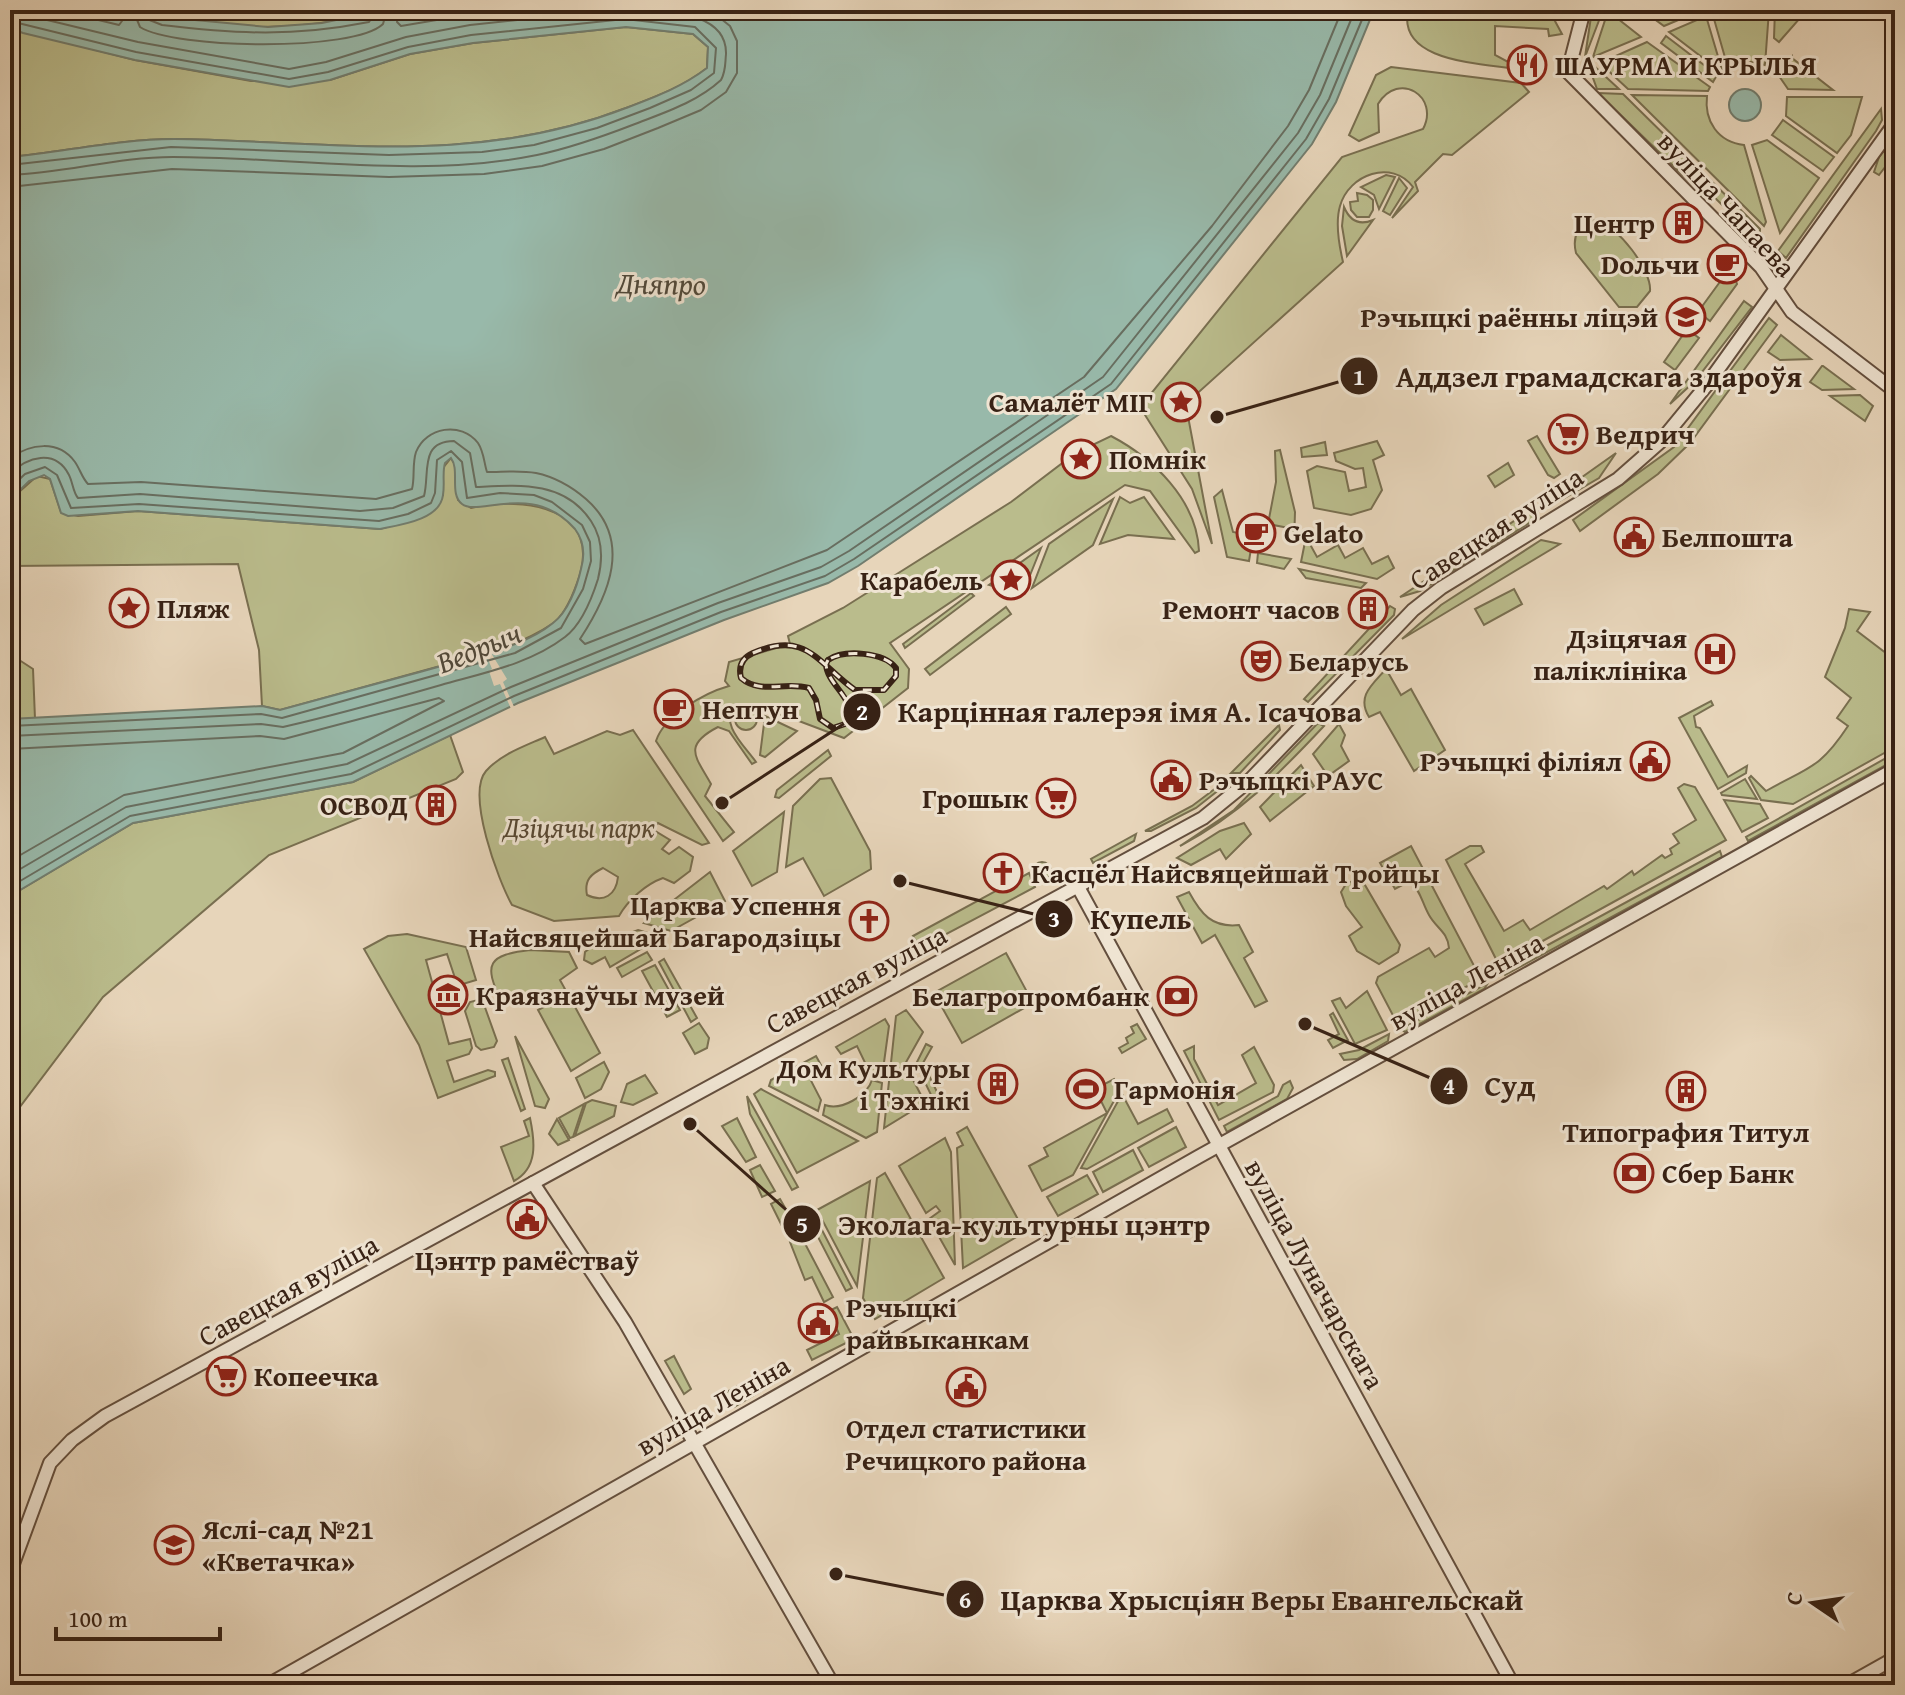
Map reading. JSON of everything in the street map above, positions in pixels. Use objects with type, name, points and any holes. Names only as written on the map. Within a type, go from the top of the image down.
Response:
[{"type":"street","name":"вуліца Чапаева","points":[[1584,10],[1568,72],[1761,267],[1792,312],[1895,391]]},
{"type":"street","name":"Савецкая вуліца","points":[[10,1572],[50,1463],[72,1440],[105,1416],[1203,818],[1225,803],[1413,610],[1441,588],[1628,470],[1660,442],[1688,409],[1895,123]]},
{"type":"street","name":"вуліца Леніна","points":[[268,1685],[1217,1146],[1895,769]]},
{"type":"street","name":"вуліца Луначарскага","points":[[1077,885],[1513,1685]]},
{"type":"street","points":[[533,1183],[625,1322],[833,1685]]},
{"type":"street","points":[[1847,1685],[1895,1658]]},
{"type":"green space","points":[[140,10],[384,10],[324,23],[262,27],[200,23]]},
{"type":"green space","points":[[1408,10],[1549,10],[1562,34],[1549,36],[1548,29],[1495,26],[1495,55],[1523,70],[1467,62],[1430,51],[1416,41],[1408,28]]},
{"type":"green space","points":[[1592,10],[1603,10],[1585,57]]},
{"type":"green space","points":[[1642,10],[1702,10],[1664,26]]},
{"type":"green space","points":[[1769,10],[1765,65],[1747,61],[1728,68],[1712,12]]},
{"type":"green space","points":[[1775,10],[1792,10],[1801,17],[1779,42],[1774,38]]},
{"type":"green space","points":[[1608,11],[1641,37],[1593,57]]},
{"type":"green space","points":[[1706,16],[1722,70],[1720,71],[1669,32]]},
{"type":"green space","points":[[626,27],[693,34],[708,47],[707,68],[658,96],[626,108],[569,126],[513,138],[402,146],[174,139],[112,143],[10,157],[10,28],[135,60],[251,81],[330,80],[410,54],[473,43]]},
{"type":"green space","points":[[1666,36],[1717,75],[1713,82],[1661,43]]},
{"type":"green space","points":[[1647,42],[1710,87],[1708,91],[1628,89],[1600,63]]},
{"type":"green space","points":[[1792,57],[1833,90],[1788,89],[1779,76]]},
{"type":"green space","points":[[1593,65],[1619,89],[1597,89],[1589,67]]},
{"type":"green space","points":[[1391,67],[1521,83],[1529,92],[1452,155],[1443,154],[1415,182],[1418,191],[1392,218],[1413,187],[1404,178],[1383,172],[1372,174],[1352,186],[1340,206],[1338,220],[1343,262],[1191,399],[1187,411],[1212,544],[1192,489],[1145,415],[1145,401],[1342,157],[1423,129],[1427,117],[1422,98],[1415,92],[1396,89],[1378,104],[1379,132],[1359,141],[1349,135],[1376,75]]},
{"type":"green space","points":[[1598,93],[1623,94],[1760,229],[1760,242],[1706,189],[1698,190]]},
{"type":"green space","points":[[1632,95],[1707,96],[1708,114],[1715,129],[1727,140],[1744,145],[1766,222],[1764,226]]},
{"type":"green space","points":[[1787,97],[1862,97],[1851,135],[1837,153],[1786,116]]},
{"type":"green space","points":[[1881,109],[1882,120],[1876,131],[1786,258],[1778,251]]},
{"type":"green space","points":[[1783,120],[1834,157],[1823,171],[1772,135]]},
{"type":"green space","points":[[1895,137],[1895,154],[1879,175],[1874,172],[1879,157]]},
{"type":"green space","points":[[1767,140],[1819,178],[1780,233],[1752,145]]},
{"type":"green space","points":[[1386,175],[1395,177],[1379,209],[1374,195],[1361,187]]},
{"type":"green space","points":[[1399,178],[1407,188],[1390,215],[1383,211]]},
{"type":"green space","points":[[1357,193],[1373,200],[1369,217],[1357,217],[1351,210],[1350,202],[1358,201]]},
{"type":"green space","points":[[1344,207],[1356,221],[1373,220],[1347,256],[1342,226]]},
{"type":"green space","points":[[1596,220],[1623,239],[1645,272],[1650,291],[1637,307],[1619,307],[1576,253],[1578,231]]},
{"type":"green space","points":[[1719,266],[1734,275],[1737,284],[1710,321],[1698,312],[1722,279],[1715,273]]},
{"type":"green space","points":[[1744,301],[1752,307],[1695,381],[1670,404]]},
{"type":"green space","points":[[1769,318],[1777,325],[1690,443],[1658,474],[1580,531],[1573,520],[1674,447]]},
{"type":"green space","points":[[1687,329],[1699,338],[1675,370],[1664,362]]},
{"type":"green space","points":[[1781,335],[1811,359],[1780,360],[1768,352]]},
{"type":"green space","points":[[1822,366],[1854,389],[1822,390],[1810,382]]},
{"type":"green space","points":[[1860,395],[1873,406],[1865,421],[1830,396]]},
{"type":"green space","points":[[1111,436],[1142,456],[1170,483],[1190,515],[1199,551],[1195,553],[1150,491],[1125,485],[890,643],[909,669],[908,688],[844,738],[783,715],[735,704],[731,712],[731,727],[756,762],[752,764],[729,731],[718,727],[699,740],[695,753],[711,784],[705,796],[734,832],[723,841],[656,741],[667,723],[697,700],[729,686],[725,681],[729,662],[790,644],[788,636],[843,608],[1011,502],[1073,455],[1080,464],[1086,460],[1080,451]]},
{"type":"green space","points":[[1537,436],[1560,474],[1554,478],[1548,475],[1528,441]]},
{"type":"green space","points":[[1377,441],[1384,455],[1373,460],[1382,490],[1371,509],[1351,515],[1314,508],[1307,471],[1317,466],[1345,472],[1349,491],[1366,487],[1363,468],[1355,469],[1336,461],[1334,453]]},
{"type":"green space","points":[[1325,442],[1327,455],[1302,457],[1301,448]]},
{"type":"green space","points":[[1280,450],[1295,512],[1294,544],[1287,542],[1289,528],[1268,524],[1276,482],[1275,451]]},
{"type":"green space","points":[[1616,453],[1599,478],[1561,500],[1561,492]]},
{"type":"green space","points":[[451,458],[455,465],[458,500],[471,508],[514,504],[535,506],[555,512],[570,523],[580,538],[583,557],[577,583],[564,611],[556,621],[539,632],[500,649],[280,710],[262,706],[259,650],[238,564],[10,566],[10,500],[37,476],[50,479],[61,512],[78,516],[138,511],[380,529],[423,517],[443,495],[443,468]]},
{"type":"green space","points":[[1508,463],[1514,475],[1495,487],[1488,476]]},
{"type":"green space","points":[[1222,490],[1233,532],[1253,536],[1249,561],[1227,557],[1214,497]]},
{"type":"green space","points":[[1120,497],[1130,503],[1144,497],[1174,539],[1128,535],[1100,544]]},
{"type":"green space","points":[[1113,499],[1093,545],[1032,588],[1049,544]]},
{"type":"green space","points":[[1532,509],[1538,510],[1531,522],[1420,591],[1400,597]]},
{"type":"green space","points":[[1306,537],[1317,557],[1338,545],[1345,558],[1363,548],[1372,564],[1388,556],[1394,568],[1377,579],[1301,562]]},
{"type":"green space","points":[[1541,540],[1560,544],[1402,639],[1441,605]]},
{"type":"green space","points":[[1041,548],[1022,595],[989,585]]},
{"type":"green space","points":[[1258,553],[1291,559],[1284,569],[1257,563]]},
{"type":"green space","points":[[1299,569],[1366,583],[1361,588],[1306,578]]},
{"type":"green space","points":[[1514,589],[1522,604],[1484,625],[1475,609]]},
{"type":"green space","points":[[971,593],[974,596],[905,648],[903,644]]},
{"type":"green space","points":[[1390,606],[1395,609],[1394,615],[1308,702],[1304,699]]},
{"type":"green space","points":[[1006,607],[1011,614],[930,675],[925,669]]},
{"type":"green space","points":[[1849,609],[1870,612],[1857,631],[1895,660],[1895,747],[1793,804],[1761,800],[1749,778],[1751,776],[1766,791],[1820,760],[1848,726],[1837,718],[1851,698],[1825,677],[1845,628]]},
{"type":"green space","points":[[10,654],[33,669],[35,719],[10,719]]},
{"type":"green space","points":[[1386,669],[1401,695],[1411,689],[1445,750],[1414,771],[1380,712],[1369,717],[1365,710],[1365,697],[1371,685]]},
{"type":"green space","points":[[1711,701],[1713,705],[1694,716],[1696,727],[1700,728],[1728,777],[1747,766],[1746,773],[1718,789],[1679,718]]},
{"type":"green space","points":[[746,708],[754,711],[757,719],[754,727],[746,730],[738,727],[735,719],[738,711]]},
{"type":"green space","points":[[765,716],[797,731],[765,757],[760,755]]},
{"type":"green space","points":[[1318,723],[1324,726],[1257,792],[1221,821],[1180,846],[1234,810]]},
{"type":"green space","points":[[1339,724],[1345,735],[1341,746],[1349,761],[1328,776],[1313,754]]},
{"type":"green space","points":[[1279,725],[1280,730],[1240,773],[1231,773]]},
{"type":"green space","name":"Дзіцячы парк","points":[[633,730],[709,843],[702,845],[658,823],[652,829],[670,840],[662,849],[669,854],[679,847],[693,857],[690,871],[674,883],[663,878],[650,884],[632,899],[619,916],[554,921],[512,905],[492,858],[482,817],[481,782],[486,771],[506,755],[545,737],[554,754],[607,731],[620,735]],"holes":[[[603,868],[618,877],[615,889],[608,896],[599,898],[587,895],[588,881],[599,870]]]},
{"type":"green space","points":[[450,735],[463,772],[456,779],[269,855],[103,997],[10,1120],[10,896],[133,823],[353,782]]},
{"type":"green space","points":[[828,750],[831,756],[779,798],[775,797],[777,790]]},
{"type":"green space","points":[[1895,753],[1895,760],[1748,841],[1746,837]]},
{"type":"green space","points":[[1301,765],[1314,786],[1270,821],[1260,807]]},
{"type":"green space","points":[[831,778],[870,851],[871,869],[824,896],[803,858],[786,867],[793,806],[820,779]]},
{"type":"green space","points":[[1745,779],[1757,799],[1722,795],[1721,793]]},
{"type":"green space","points":[[1684,784],[1695,787],[1726,840],[1499,965],[1446,860],[1470,846],[1481,846],[1484,852],[1465,864],[1504,931],[1523,920],[1530,930],[1604,886],[1607,889],[1632,871],[1634,875],[1662,855],[1665,858],[1672,854],[1670,849],[1679,843],[1673,834],[1696,820],[1678,788]]},
{"type":"green space","points":[[1220,785],[1220,789],[1196,808],[1151,831],[1145,831],[1192,806]]},
{"type":"green space","points":[[1724,800],[1760,804],[1768,818],[1742,832]]},
{"type":"green space","points":[[784,812],[777,872],[752,886],[733,851]]},
{"type":"green space","points":[[1244,823],[1251,834],[1226,859],[1220,849],[1191,865],[1177,858],[1220,831]]},
{"type":"green space","points":[[1136,834],[1134,841],[1093,863],[1091,859]]},
{"type":"green space","points":[[1411,846],[1481,979],[1397,1023],[1376,983],[1378,977],[1429,948],[1435,957],[1449,948],[1414,885],[1410,881],[1395,889],[1380,863]]},
{"type":"green space","points":[[1720,851],[1722,857],[1505,975],[1502,970]]},
{"type":"green space","points":[[1038,862],[1046,862],[1051,871],[1049,878],[1038,880],[1033,875],[1033,867]]},
{"type":"green space","points":[[710,872],[725,901],[671,931],[644,923]]},
{"type":"green space","points":[[1029,873],[1035,887],[920,948],[913,936]]},
{"type":"green space","points":[[1362,880],[1400,945],[1398,952],[1379,964],[1357,951],[1349,936],[1362,927],[1346,906],[1341,892],[1346,884]]},
{"type":"green space","points":[[1189,892],[1198,907],[1214,922],[1239,925],[1253,952],[1244,958],[1267,1001],[1255,1007],[1215,935],[1202,943],[1177,897]]},
{"type":"green space","points":[[638,930],[661,937],[610,967],[605,957],[592,964],[584,960],[585,952],[590,948]]},
{"type":"green space","points":[[407,934],[466,947],[476,980],[463,984],[455,978],[447,954],[426,960],[449,1044],[470,1039],[472,1048],[469,1054],[447,1061],[454,1082],[488,1070],[495,1072],[495,1076],[438,1098],[419,1045],[364,949],[388,936]]},
{"type":"green space","points":[[530,950],[569,952],[577,968],[560,980],[565,989],[536,1005],[502,1002],[492,978],[493,963],[506,955]]},
{"type":"green space","points":[[647,952],[652,960],[622,977],[617,968]]},
{"type":"green space","points":[[1006,953],[1033,1003],[962,1043],[934,993]]},
{"type":"green space","points":[[664,959],[697,1018],[691,1022],[659,962]]},
{"type":"green space","points":[[655,965],[680,1010],[667,1017],[642,971]]},
{"type":"green space","points":[[1488,983],[1484,989],[1405,1032],[1401,1029]]},
{"type":"green space","points":[[1367,991],[1387,1030],[1355,1044],[1332,1001],[1340,998],[1346,1008]]},
{"type":"green space","points":[[568,994],[600,1053],[571,1071],[538,1010]]},
{"type":"green space","points":[[482,999],[497,1041],[494,1047],[481,1050],[476,1046],[465,1011],[470,1002]]},
{"type":"green space","points":[[906,1010],[923,1032],[905,1064],[925,1103],[884,1128],[896,1016]]},
{"type":"green space","points":[[1333,1013],[1348,1040],[1333,1048],[1328,1040],[1339,1034],[1330,1015]]},
{"type":"green space","points":[[885,1019],[889,1026],[882,1077],[871,1075],[857,1046],[841,1054],[836,1047]]},
{"type":"green space","points":[[699,1023],[709,1038],[707,1048],[695,1054],[683,1033]]},
{"type":"green space","points":[[1137,1024],[1146,1039],[1122,1053],[1119,1048],[1128,1043],[1126,1038],[1134,1033],[1131,1027]]},
{"type":"green space","points":[[1389,1034],[1388,1041],[1357,1059],[1344,1060],[1340,1054],[1359,1050]]},
{"type":"green space","points":[[515,1036],[549,1099],[545,1108],[535,1106]]},
{"type":"green space","points":[[926,1044],[932,1047],[923,1063],[939,1096],[933,1099],[916,1064]]},
{"type":"green space","points":[[1194,1046],[1194,1059],[1218,1105],[1256,1083],[1242,1055],[1254,1047],[1274,1085],[1273,1092],[1219,1120],[1184,1051]]},
{"type":"green space","points":[[816,1056],[821,1065],[807,1073],[821,1100],[818,1111],[769,1086],[771,1080]]},
{"type":"green space","points":[[508,1058],[525,1109],[521,1111],[502,1060]]},
{"type":"green space","points":[[604,1062],[609,1072],[601,1089],[585,1098],[576,1078]]},
{"type":"green space","points":[[645,1075],[657,1093],[633,1105],[621,1102],[627,1084]]},
{"type":"green space","points":[[1114,1079],[1120,1090],[1073,1175],[1042,1191],[1029,1166],[1048,1156],[1044,1148],[1107,1113],[1095,1089]]},
{"type":"green space","points":[[872,1080],[882,1083],[877,1132],[866,1138],[823,1115],[825,1105],[838,1106],[853,1101],[865,1092]]},
{"type":"green space","points":[[1290,1081],[1293,1088],[1287,1099],[1227,1132],[1224,1126],[1278,1096],[1283,1085]]},
{"type":"green space","points":[[761,1089],[858,1141],[797,1173],[754,1094]]},
{"type":"green space","points":[[1122,1094],[1138,1124],[1167,1109],[1173,1121],[1087,1169],[1081,1168]]},
{"type":"green space","points":[[747,1096],[798,1187],[792,1190],[750,1114]]},
{"type":"green space","points":[[592,1100],[616,1106],[614,1116],[575,1136],[586,1103]]},
{"type":"green space","points":[[584,1104],[573,1137],[570,1138],[559,1118]]},
{"type":"green space","points":[[530,1118],[533,1136],[531,1162],[522,1176],[514,1181],[501,1147],[529,1136],[524,1121]]},
{"type":"green space","points":[[737,1118],[756,1157],[746,1162],[722,1126]]},
{"type":"green space","points":[[557,1119],[569,1140],[558,1145],[549,1134]]},
{"type":"green space","points":[[967,1127],[1025,1232],[963,1268],[957,1148],[963,1145],[957,1133]]},
{"type":"green space","points":[[1176,1127],[1186,1147],[1149,1167],[1138,1148]]},
{"type":"green space","points":[[945,1138],[951,1152],[955,1265],[929,1219],[940,1211],[936,1206],[926,1213],[899,1166]]},
{"type":"green space","points":[[1133,1150],[1143,1170],[1103,1192],[1093,1172]]},
{"type":"green space","points":[[760,1165],[775,1191],[762,1197],[750,1170]]},
{"type":"green space","points":[[885,1173],[944,1278],[875,1319],[863,1298],[877,1178]]},
{"type":"green space","points":[[1087,1175],[1098,1194],[1058,1216],[1047,1197]]},
{"type":"green space","points":[[870,1181],[857,1286],[817,1210]]},
{"type":"green space","points":[[780,1199],[792,1220],[782,1226],[771,1204]]},
{"type":"green space","points":[[809,1205],[852,1288],[846,1291],[803,1208]]},
{"type":"green space","points":[[801,1236],[833,1297],[824,1302],[812,1277],[805,1280],[790,1242]]},
{"type":"green space","points":[[837,1307],[854,1339],[812,1360],[807,1350],[839,1334],[829,1311]]},
{"type":"green space","points":[[674,1356],[691,1389],[684,1394],[665,1361]]},
{"type":"green space","points":[[770,1369],[776,1382],[734,1407],[723,1402],[721,1395]]},
{"type":"water","name":"Дняпро","points":[[10,10],[140,10],[163,17],[268,27],[322,23],[384,10],[1374,10],[1336,102],[1312,144],[1116,389],[858,566],[828,583],[724,620],[518,703],[353,782],[133,823],[10,896],[10,719],[262,706],[280,710],[491,652],[530,638],[558,618],[574,591],[583,553],[575,529],[559,515],[542,507],[525,503],[480,507],[462,504],[456,494],[455,469],[451,458],[445,463],[443,495],[435,510],[418,520],[380,529],[138,511],[68,516],[61,513],[50,479],[44,475],[29,481],[10,500],[10,157],[112,143],[174,139],[402,146],[513,138],[569,126],[668,91],[707,68],[708,47],[693,34],[626,27],[473,43],[410,54],[330,80],[289,87],[135,60],[23,33],[10,28]]},
{"type":"water","points":[[1745,89],[1756,94],[1761,105],[1756,116],[1745,121],[1734,116],[1729,105],[1734,94]]},
{"type":"pier","points":[[488,648],[507,679],[503,682],[515,709],[512,711],[500,684],[494,686],[489,671],[492,669],[484,649]]},
{"type":"railway","points":[[828,660],[826,664],[828,672],[849,708],[845,724],[833,728],[820,719],[816,700],[809,688],[757,686],[741,678],[740,674],[742,663],[749,655],[786,645],[810,653],[820,660],[831,670],[842,680],[855,690],[884,690],[896,676],[896,668],[883,658],[853,653],[828,660]]},
{"type":"place","name":"ШАУРМА И КРЫЛЬЯ","points":[[1527,65]]},
{"type":"place","name":"Центр","points":[[1683,223]]},
{"type":"place","name":"Doльчи","points":[[1727,264]]},
{"type":"place","name":"Рэчыцкі раённы ліцэй","points":[[1686,317]]},
{"type":"place","name":"Самалёт МІГ","points":[[1181,402]]},
{"type":"place","name":"Аддзел грамадскага здароўя","points":[[1217,417]]},
{"type":"place","name":"Ведрич","points":[[1568,434]]},
{"type":"place","name":"Помнік","points":[[1081,459]]},
{"type":"place","name":"Gelato","points":[[1256,533]]},
{"type":"place","name":"Белпошта","points":[[1634,537]]},
{"type":"place","name":"Карабель","points":[[1011,580]]},
{"type":"place","name":"Пляж","points":[[129,608]]},
{"type":"place","name":"Ремонт часов","points":[[1368,609]]},
{"type":"place","name":"Дзіцячая паліклініка","points":[[1715,654]]},
{"type":"place","name":"Беларусь","points":[[1261,661]]},
{"type":"place","name":"Нептун","points":[[674,709]]},
{"type":"place","name":"Рэчыцкі філіял","points":[[1650,761]]},
{"type":"place","name":"Рэчыцкі РАУС","points":[[1171,780]]},
{"type":"place","name":"Грошык","points":[[1056,798]]},
{"type":"place","name":"Карцінная галерэя імя А. Ісачова","points":[[722,803]]},
{"type":"place","name":"ОСВОД","points":[[436,805]]},
{"type":"place","name":"Касцёл Найсвяцейшай Тройцы","points":[[1003,873]]},
{"type":"place","name":"Купель","points":[[900,881]]},
{"type":"place","name":"Царква Успення Найсвяцейшай Багародзіцы","points":[[869,921]]},
{"type":"place","name":"Краязнаўчы музей","points":[[448,995]]},
{"type":"place","name":"Белагропромбанк","points":[[1177,996]]},
{"type":"place","name":"Суд","points":[[1305,1024]]},
{"type":"place","name":"Дом Культуры і Тэхнікі","points":[[998,1084]]},
{"type":"place","name":"Гармонія","points":[[1086,1089]]},
{"type":"place","name":"Типография Титул","points":[[1686,1091]]},
{"type":"place","name":"Эколага-культурны цэнтр","points":[[690,1124]]},
{"type":"place","name":"Сбер Банк","points":[[1634,1173]]},
{"type":"place","name":"Цэнтр рамёстваў","points":[[527,1219]]},
{"type":"place","name":"Рэчыцкі райвыканкам","points":[[818,1323]]},
{"type":"place","name":"Копеечка","points":[[226,1376]]},
{"type":"place","name":"Отдел статистики Речицкого района","points":[[966,1387]]},
{"type":"place","name":"Яслі-сад №21 «Кветачка»","points":[[174,1545]]},
{"type":"place","name":"Царква Хрысціян Веры Евангельскай","points":[[836,1574]]},
{"type":"water label","name":"Ведрыч","points":[[479,648]]}]
